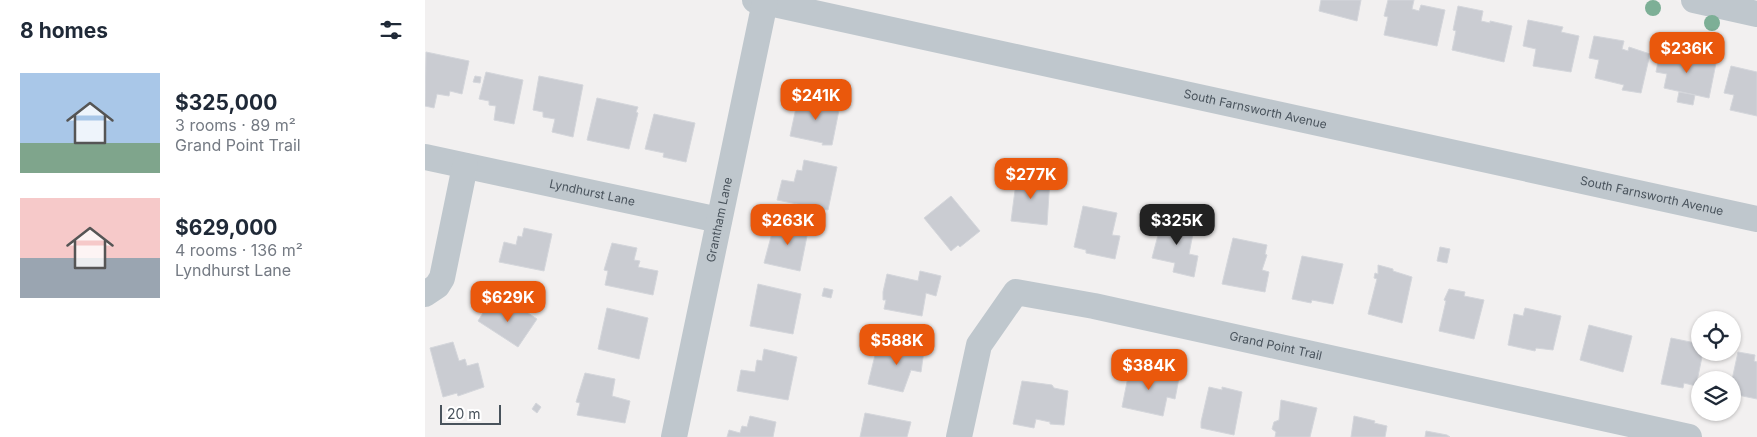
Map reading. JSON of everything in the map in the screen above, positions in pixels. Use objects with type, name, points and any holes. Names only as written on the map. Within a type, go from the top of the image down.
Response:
[{"type":"street","points":[[1694,0],[1757,14]]},
{"type":"street","name":"South Farnsworth Avenue","points":[[760,1],[1757,219]]},
{"type":"street","name":"Grantham Lane","points":[[674,437],[719,220],[760,1]]},
{"type":"street","name":"Lyndhurst Lane","points":[[425,157],[719,220]]},
{"type":"street","points":[[425,294],[437,286],[442,278],[465,166]]},
{"type":"street","name":"Grand Point Trail","points":[[959,437],[979,345],[1016,292],[1095,306],[1689,437]]},
{"type":"building","points":[[1321,0],[1361,0],[1357,21],[1319,11]]},
{"type":"building","points":[[1388,0],[1414,0],[1412,9],[1419,11],[1421,5],[1445,10],[1437,46],[1384,35],[1388,17],[1384,16]]},
{"type":"building","points":[[1458,6],[1483,11],[1481,21],[1512,26],[1504,62],[1452,50],[1456,31],[1453,30]]},
{"type":"building","points":[[1528,20],[1563,27],[1561,32],[1579,36],[1571,72],[1533,66],[1536,49],[1523,46]]},
{"type":"building","points":[[1594,36],[1624,41],[1622,49],[1628,51],[1629,47],[1650,54],[1641,93],[1622,90],[1624,85],[1595,78],[1599,60],[1589,58]]},
{"type":"building","points":[[1660,51],[1716,63],[1709,98],[1664,88],[1667,74],[1656,72]]},
{"type":"building","points":[[426,52],[469,61],[462,94],[450,91],[449,96],[437,94],[434,108],[425,106]]},
{"type":"building","points":[[1731,66],[1757,72],[1757,116],[1730,110],[1734,95],[1724,93]]},
{"type":"building","points":[[486,72],[523,80],[514,124],[494,120],[496,106],[489,105],[489,101],[479,99]]},
{"type":"building","points":[[475,76],[481,77],[480,83],[473,82]]},
{"type":"building","points":[[539,76],[583,85],[573,137],[552,132],[555,119],[543,117],[543,112],[533,110]]},
{"type":"building","points":[[1679,92],[1695,95],[1693,105],[1677,102]]},
{"type":"building","points":[[805,97],[840,105],[832,145],[822,145],[823,143],[790,136],[796,108],[802,109]]},
{"type":"building","points":[[597,98],[638,107],[629,149],[587,140]]},
{"type":"building","points":[[654,114],[695,123],[686,162],[663,157],[664,153],[645,149]]},
{"type":"building","points":[[804,160],[837,167],[828,210],[777,200],[782,180],[794,182],[797,170],[802,171]]},
{"type":"building","points":[[1017,175],[1050,178],[1047,225],[1011,221]]},
{"type":"building","points":[[951,196],[980,231],[960,247],[958,245],[951,251],[924,218]]},
{"type":"building","points":[[1083,206],[1117,213],[1112,235],[1120,236],[1115,259],[1086,253],[1086,250],[1074,247]]},
{"type":"building","points":[[780,220],[809,226],[800,271],[764,263],[772,233],[777,234]]},
{"type":"building","points":[[1162,220],[1177,223],[1177,220],[1195,223],[1189,254],[1198,256],[1194,277],[1173,272],[1175,263],[1152,258]]},
{"type":"building","points":[[524,228],[552,234],[544,271],[499,262],[504,242],[516,245],[518,236],[522,237]]},
{"type":"building","points":[[1233,238],[1267,245],[1265,254],[1267,255],[1262,270],[1269,272],[1265,292],[1222,284]]},
{"type":"building","points":[[612,243],[637,248],[634,260],[640,261],[638,267],[658,271],[653,295],[605,285],[608,271],[604,270]]},
{"type":"building","points":[[1440,247],[1450,249],[1447,263],[1437,261]]},
{"type":"building","points":[[1302,256],[1343,264],[1333,304],[1312,300],[1311,303],[1292,299]]},
{"type":"building","points":[[1378,265],[1412,277],[1402,323],[1368,314],[1377,279],[1374,278],[1375,273],[1378,274]]},
{"type":"building","points":[[920,271],[941,276],[936,296],[926,293],[922,316],[884,309],[886,300],[883,300],[883,292],[887,274],[918,281]]},
{"type":"building","points":[[758,284],[801,294],[793,334],[750,326]]},
{"type":"building","points":[[824,288],[833,290],[831,298],[822,296]]},
{"type":"building","points":[[1449,289],[1465,292],[1464,296],[1484,300],[1474,339],[1439,331],[1446,301],[1444,300]]},
{"type":"building","points":[[489,303],[510,314],[516,305],[537,319],[518,347],[478,321]]},
{"type":"building","points":[[607,308],[648,318],[639,359],[598,349]]},
{"type":"building","points":[[1525,308],[1561,316],[1553,350],[1536,348],[1535,351],[1508,345],[1514,314],[1523,316]]},
{"type":"building","points":[[1589,325],[1632,336],[1623,372],[1580,360]]},
{"type":"building","points":[[905,338],[925,343],[921,372],[911,370],[903,392],[868,384],[876,351],[901,357]]},
{"type":"building","points":[[1671,338],[1691,342],[1691,361],[1701,361],[1699,371],[1691,371],[1691,385],[1684,383],[1683,388],[1661,384]]},
{"type":"building","points":[[453,342],[459,361],[465,359],[467,366],[478,363],[484,387],[458,396],[457,393],[443,397],[430,348]]},
{"type":"building","points":[[764,349],[797,357],[788,400],[737,391],[741,370],[755,372],[757,360],[762,361]]},
{"type":"building","points":[[1741,353],[1755,355],[1754,361],[1757,362],[1757,399],[1741,396],[1741,371],[1734,371],[1736,361],[1741,361]]},
{"type":"building","points":[[1130,367],[1179,378],[1175,399],[1167,397],[1163,416],[1122,407]]},
{"type":"building","points":[[585,373],[615,379],[612,396],[630,401],[625,423],[577,415],[580,403],[576,402]]},
{"type":"building","points":[[1022,381],[1052,385],[1054,388],[1068,391],[1064,425],[1050,424],[1050,422],[1036,419],[1034,428],[1013,424]]},
{"type":"building","points":[[1209,387],[1222,390],[1222,387],[1242,392],[1234,435],[1201,428]]},
{"type":"building","points":[[1281,400],[1317,408],[1310,437],[1275,437],[1276,432],[1272,429],[1274,422],[1279,420]]},
{"type":"building","points":[[536,403],[541,407],[537,413],[532,409]]},
{"type":"building","points":[[865,413],[911,422],[907,437],[860,437]]},
{"type":"building","points":[[750,416],[776,422],[773,437],[727,437],[729,430],[740,433],[742,426],[747,427]]},
{"type":"building","points":[[1354,416],[1387,426],[1385,437],[1351,437]]},
{"type":"building","points":[[1426,431],[1447,435],[1450,437],[1425,437]]}]
